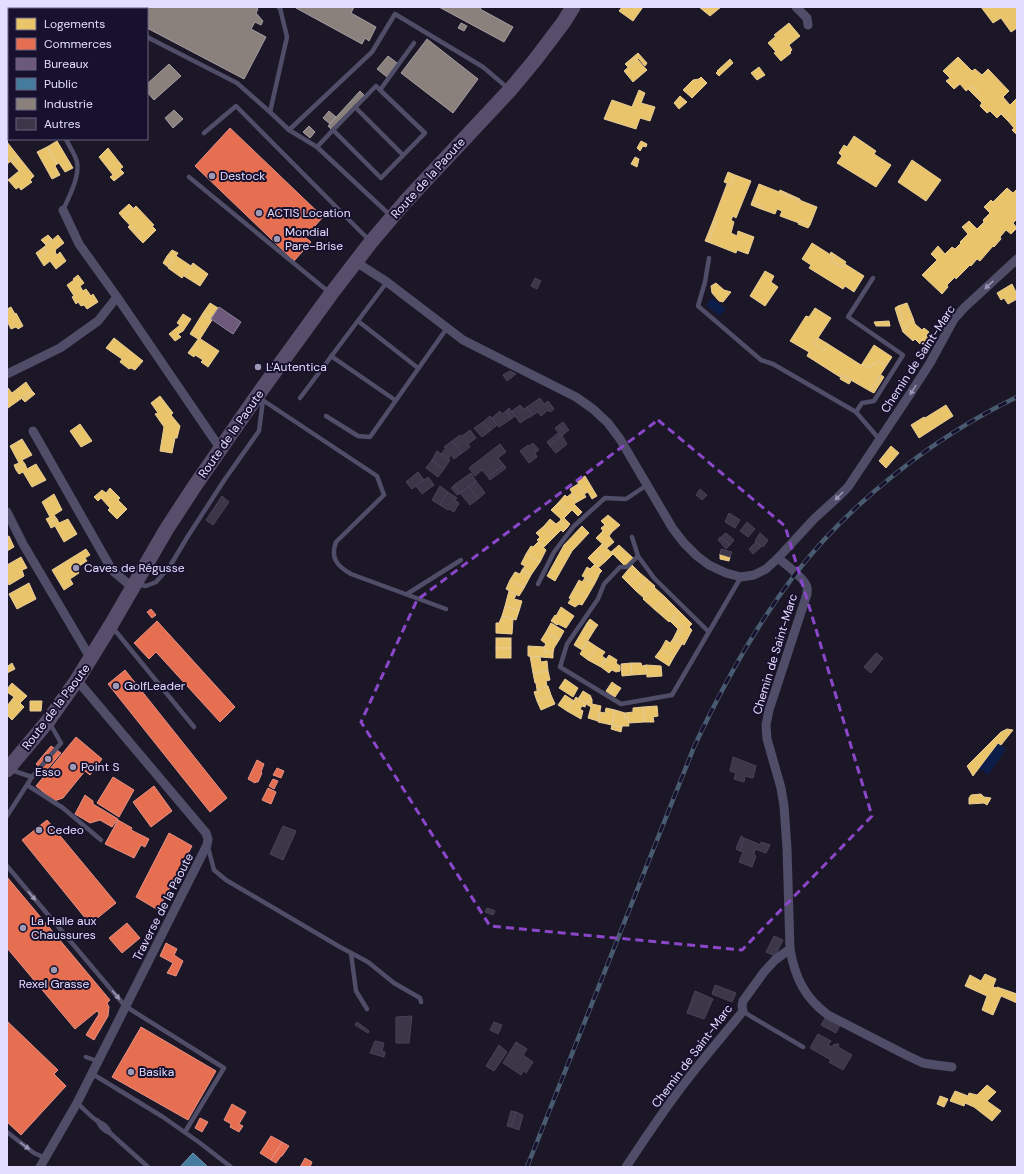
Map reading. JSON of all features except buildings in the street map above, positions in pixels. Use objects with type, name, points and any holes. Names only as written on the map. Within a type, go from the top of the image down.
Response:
[{"type":"main road","name":"Route de la Paoute","points":[[9,766],[48,721],[91,660],[166,530],[220,448],[260,398],[331,294],[371,242],[439,164],[510,90],[535,60],[573,7]]},
{"type":"street","points":[[796,7],[807,18],[808,25]]},
{"type":"street","points":[[63,210],[79,244],[220,448]]},
{"type":"street","name":"Chemin de Saint-Marc","points":[[626,1167],[680,1089],[743,1011],[743,1001],[764,972],[790,949],[787,848],[784,806],[781,788],[767,739],[766,725],[769,710],[807,594],[807,589],[806,584],[778,558],[814,519],[848,487],[930,363],[954,319],[1017,259]]},
{"type":"street","points":[[356,262],[387,282],[462,340],[576,397],[593,409],[608,423],[620,439],[674,529],[684,543],[697,556],[726,573],[741,577],[754,575],[766,569],[778,558]]},
{"type":"street","points":[[7,374],[60,348],[98,321],[117,297]]},
{"type":"street","points":[[33,431],[112,570],[134,585]]},
{"type":"street","points":[[7,512],[23,544],[91,660]]},
{"type":"street","name":"Traverse de la Paoute","points":[[40,1167],[77,1103],[207,845],[208,839],[206,833],[77,680]]},
{"type":"street","points":[[790,949],[792,963],[803,989],[818,1008],[828,1015],[923,1063],[952,1067]]},
{"type":"lane","points":[[270,112],[287,37],[280,8],[278,7]]},
{"type":"lane","points":[[289,130],[372,52],[395,14],[483,67],[510,90]]},
{"type":"lane","points":[[148,38],[238,83],[289,130],[317,147],[393,217]]},
{"type":"lane","points":[[380,90],[414,43]]},
{"type":"lane","points":[[317,147],[333,130],[355,107],[376,86],[424,133],[381,178],[333,130]]},
{"type":"lane","points":[[204,133],[236,106],[371,242]]},
{"type":"lane","points":[[355,107],[403,155]]},
{"type":"lane","points":[[63,210],[70,195],[77,173],[76,161],[66,140]]},
{"type":"lane","points":[[189,177],[331,294]]},
{"type":"lane","points":[[709,258],[705,282],[698,306],[761,360],[773,364],[856,412],[880,440]]},
{"type":"lane","points":[[856,412],[862,403],[874,401],[903,355],[848,317],[873,278]]},
{"type":"lane","points":[[300,398],[387,282]]},
{"type":"lane","points":[[358,321],[418,368]]},
{"type":"lane","points":[[326,416],[358,436],[370,437],[447,328]]},
{"type":"lane","points":[[332,356],[395,400]]},
{"type":"lane","points":[[134,585],[146,586],[156,582],[170,566],[225,479],[259,431],[260,398]]},
{"type":"lane","points":[[260,398],[377,476],[384,495],[336,542],[333,550],[334,559],[341,568],[351,574],[446,609]]},
{"type":"lane","points":[[538,584],[554,552],[574,526],[605,498],[626,499],[647,485]]},
{"type":"lane","points":[[632,538],[638,556],[654,578],[709,632]]},
{"type":"lane","points":[[638,556],[627,567],[620,567],[604,584],[598,599],[567,644],[560,667],[621,704],[672,695],[741,577]]},
{"type":"lane","points":[[407,594],[461,560]]},
{"type":"lane","points":[[111,626],[194,727]]},
{"type":"lane","points":[[7,816],[32,777],[61,743],[48,721]]},
{"type":"lane","points":[[9,766],[32,777]]},
{"type":"lane","points":[[27,785],[63,808],[101,840]]},
{"type":"lane","points":[[207,845],[214,870],[226,880],[368,962],[394,983],[420,998],[422,1002]]},
{"type":"lane","points":[[7,866],[125,1006],[224,1068],[185,1132]]},
{"type":"lane","points":[[351,953],[356,991],[367,1009]]},
{"type":"lane","points":[[743,1011],[803,1047]]},
{"type":"lane","points":[[86,1056],[97,1061]]},
{"type":"lane","points":[[91,1073],[163,1117],[231,1167]]},
{"type":"lane","points":[[77,1103],[108,1127],[110,1133],[148,1167]]},
{"type":"lane","points":[[7,1132],[34,1153],[45,1158]]},
{"type":"highlighted area","points":[[658,420],[785,526],[872,816],[742,950],[490,926],[361,722],[417,600]]},
{"type":"water","points":[[712,298],[726,309],[720,316],[706,305]]},
{"type":"water","points":[[998,743],[1006,749],[988,775],[979,768]]},
{"type":"railway","points":[[527,1167],[694,747],[727,681],[751,638],[778,597],[815,550],[840,523],[867,498],[924,452],[986,413],[1017,397]]},
{"type":"place","name":"Destock","points":[[212,176]]},
{"type":"place","name":"ACTIS Location","points":[[259,213]]},
{"type":"place","name":"Mondial Pare-Brise","points":[[277,239]]},
{"type":"place","name":"L'Autentica","points":[[258,367]]},
{"type":"place","name":"Caves de Régusse","points":[[76,568]]},
{"type":"place","name":"GolfLeader","points":[[116,686]]},
{"type":"place","name":"Esso","points":[[48,759]]},
{"type":"place","name":"Point S","points":[[73,767]]},
{"type":"place","name":"Cedeo","points":[[39,830]]},
{"type":"place","name":"La Halle aux Chaussures","points":[[23,928]]},
{"type":"place","name":"Rexel Grasse","points":[[54,970]]},
{"type":"place","name":"Basika","points":[[131,1072]]}]
